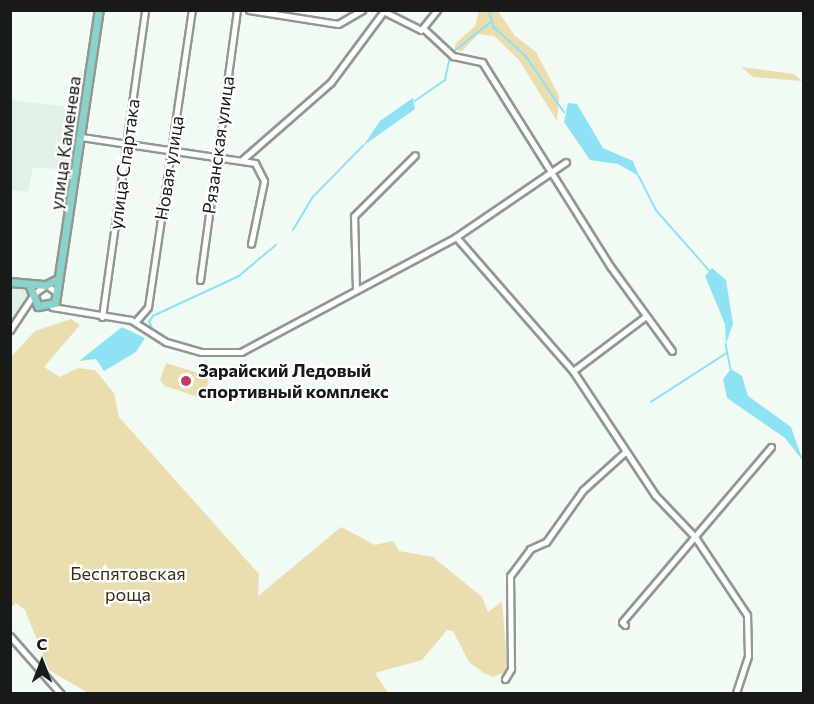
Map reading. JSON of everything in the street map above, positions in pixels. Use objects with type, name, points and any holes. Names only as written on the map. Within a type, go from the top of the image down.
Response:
[{"type":"main road","name":"улица Каменева","points":[[56,295],[99,10]]},
{"type":"main road","points":[[10,282],[43,286],[58,279]]},
{"type":"main road","points":[[29,284],[38,306],[52,307],[56,295]]},
{"type":"street","name":"улица Спартака","points":[[102,317],[145,10]]},
{"type":"street","name":"Новая улица","points":[[136,321],[148,307],[192,10]]},
{"type":"street","name":"Рязанская улица","points":[[200,280],[237,10]]},
{"type":"street","points":[[249,10],[338,24],[362,10]]},
{"type":"street","points":[[424,29],[437,10]]},
{"type":"street","points":[[242,160],[331,82],[382,11],[424,29],[453,56],[482,62],[551,173],[646,316],[672,351]]},
{"type":"street","points":[[81,137],[216,160],[242,160],[262,169],[264,182],[251,244]]},
{"type":"street","points":[[356,290],[354,216],[415,155]]},
{"type":"street","points":[[52,307],[136,321],[153,333],[201,352],[241,352],[456,237],[566,162]]},
{"type":"street","points":[[456,237],[573,371],[625,452],[695,537],[750,621],[748,656],[736,693]]},
{"type":"street","points":[[10,330],[34,294],[43,286],[56,295],[64,308]]},
{"type":"street","points":[[25,309],[38,306]]},
{"type":"street","points":[[573,371],[646,316]]},
{"type":"street","points":[[624,625],[622,621],[771,447]]},
{"type":"street","points":[[505,679],[511,669],[510,576],[530,549],[546,542],[583,490],[625,452]]},
{"type":"street","points":[[10,636],[61,693]]},
{"type":"shaded area","points":[[11,100],[77,108],[69,169],[33,168],[28,192],[11,190]]},
{"type":"shaded area","points":[[11,284],[24,286],[30,294],[11,325]]},
{"type":"green space","points":[[479,11],[498,11],[515,36],[536,52],[559,96],[557,121],[519,60],[494,36],[478,34],[462,51],[455,50],[455,44],[475,26]]},
{"type":"green space","points":[[741,67],[794,74],[802,81],[753,77]]},
{"type":"green space","name":"Беспятовская роща","points":[[71,319],[80,325],[44,367],[60,377],[78,368],[95,370],[114,393],[119,417],[259,574],[258,596],[341,527],[375,545],[393,541],[399,551],[433,557],[482,597],[488,612],[502,602],[508,671],[493,677],[484,673],[469,662],[453,631],[447,630],[422,660],[375,673],[388,693],[90,694],[49,670],[25,610],[16,603],[11,607],[10,358],[35,331]]},
{"type":"green space","name":"Зарайский Ледовый спортивный комплекс","points":[[166,363],[208,376],[207,394],[201,398],[165,386],[160,380]]},
{"type":"water","points":[[413,98],[415,109],[363,146],[380,121]]},
{"type":"water","points":[[568,103],[577,104],[603,148],[633,161],[639,176],[618,164],[590,160],[564,122]]},
{"type":"water","points":[[712,268],[726,280],[733,324],[726,344],[725,324],[705,276]]},
{"type":"water","points":[[122,327],[145,338],[136,352],[104,371],[96,359],[79,361]]},
{"type":"water","points":[[731,369],[742,376],[748,396],[791,427],[803,461],[785,438],[727,398],[723,379]]},
{"type":"waterway","points":[[489,10],[494,27],[526,56],[564,112]]},
{"type":"waterway","points":[[453,52],[491,22]]},
{"type":"waterway","points":[[415,101],[445,80],[450,56]]},
{"type":"waterway","points":[[293,230],[312,198],[363,146]]},
{"type":"waterway","points":[[639,176],[657,211],[709,270]]},
{"type":"waterway","points":[[154,333],[149,322],[153,316],[239,276],[276,245]]},
{"type":"waterway","points":[[726,344],[731,369]]},
{"type":"waterway","points":[[651,402],[727,353]]},
{"type":"place","name":"Зарайский Ледовый спортивный комплекс","points":[[186,381]]}]
